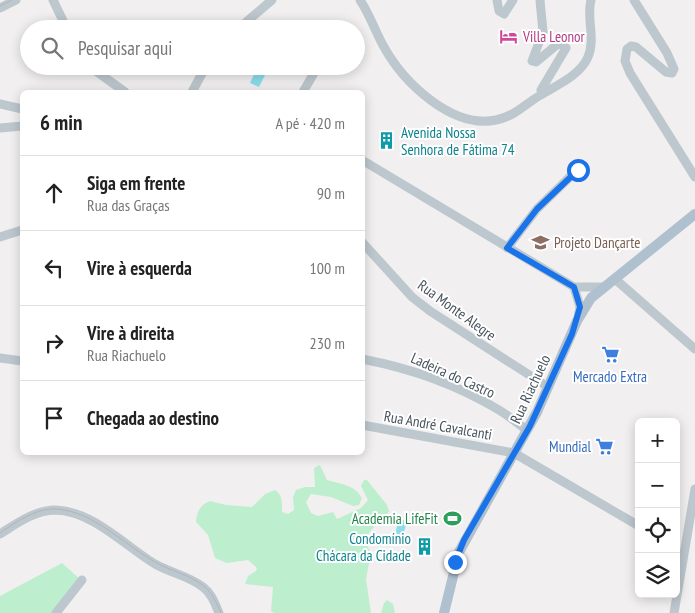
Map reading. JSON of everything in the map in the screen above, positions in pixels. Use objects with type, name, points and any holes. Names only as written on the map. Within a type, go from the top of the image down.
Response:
[{"type":"main road","name":"Rua Riachuelo","points":[[444,613],[458,552],[528,430],[577,320],[591,298],[695,214]]},
{"type":"street","points":[[0,8],[16,0]]},
{"type":"street","points":[[53,0],[63,20]]},
{"type":"street","points":[[249,20],[272,0]]},
{"type":"street","points":[[360,0],[371,17],[384,47],[399,70],[432,100],[454,113],[480,121],[495,120],[522,110],[542,94],[544,95],[577,72],[588,59],[592,40],[590,0]]},
{"type":"street","points":[[497,0],[499,11],[504,14],[513,0]]},
{"type":"street","points":[[540,0],[543,32],[532,61],[536,62],[559,43],[566,48],[541,90],[542,94]]},
{"type":"street","points":[[634,0],[667,53],[674,69],[672,73],[666,72],[636,47],[627,49],[625,61],[635,82],[695,177]]},
{"type":"street","points":[[102,75],[122,90]]},
{"type":"street","points":[[193,90],[201,75]]},
{"type":"street","points":[[304,90],[313,75]]},
{"type":"street","points":[[0,104],[20,109]]},
{"type":"street","points":[[0,128],[20,127]]},
{"type":"street","points":[[365,162],[574,287],[605,287]]},
{"type":"street","points":[[507,248],[537,209],[578,170]]},
{"type":"street","points":[[0,237],[20,231]]},
{"type":"street","name":"Rua Monte Alegre","points":[[365,245],[412,297],[430,311],[548,387]]},
{"type":"street","points":[[616,279],[695,349]]},
{"type":"street","points":[[574,287],[580,307],[577,320]]},
{"type":"street","points":[[0,358],[20,361]]},
{"type":"street","name":"Ladeira do Castro","points":[[365,360],[400,367],[447,385],[493,407],[528,430]]},
{"type":"street","name":"Rua André Cavalcanti","points":[[365,426],[514,453],[635,524]]},
{"type":"street","points":[[680,549],[695,489]]},
{"type":"street","points":[[0,534],[41,512],[56,510],[78,516],[95,523],[157,565],[194,581],[212,598],[219,613]]},
{"type":"street","points":[[674,613],[680,553]]},
{"type":"street","points":[[56,613],[82,580]]},
{"type":"green space","points":[[320,465],[327,480],[356,490],[362,498],[359,505],[353,506],[331,497],[311,494],[306,502],[311,513],[318,516],[333,512],[337,519],[361,508],[368,500],[361,486],[364,480],[367,480],[387,505],[389,511],[372,529],[367,539],[367,545],[371,553],[366,579],[371,613],[274,613],[271,611],[273,587],[245,584],[248,576],[256,571],[257,568],[248,560],[227,563],[215,558],[208,535],[196,522],[200,509],[210,501],[226,505],[252,507],[265,494],[275,490],[281,497],[282,512],[288,514],[294,510],[293,497],[296,490],[305,487],[315,487],[314,468]]},
{"type":"green space","points":[[62,563],[81,580],[55,613],[0,613],[0,596]]},
{"type":"green space","points":[[387,600],[393,604],[395,613],[381,613]]},
{"type":"water","points":[[254,75],[265,75],[259,87],[250,83]]},
{"type":"water","points":[[399,519],[407,521],[403,536],[395,534]]},
{"type":"tram line","points":[[0,6],[12,0]]},
{"type":"tram line","points":[[0,533],[34,513],[49,509],[70,511],[96,522],[157,563],[200,583],[210,593],[221,613]]},
{"type":"place","name":"Villa Leonor","points":[[509,36]]},
{"type":"place","name":"Avenida Nossa Senhora de Fátima 74","points":[[387,141]]},
{"type":"place","name":"Projeto Dançarte","points":[[540,242]]},
{"type":"place","name":"Mercado Extra","points":[[610,355]]},
{"type":"place","name":"Mundial","points":[[605,446]]},
{"type":"place","name":"Academia LifeFit","points":[[452,518]]},
{"type":"place","name":"Condomínio Chácara da Cidade","points":[[425,547]]},
{"type":"route","points":[[455,562],[464,540],[537,412],[572,334],[580,307],[578,294],[574,287],[507,248],[537,209],[578,170]]}]
